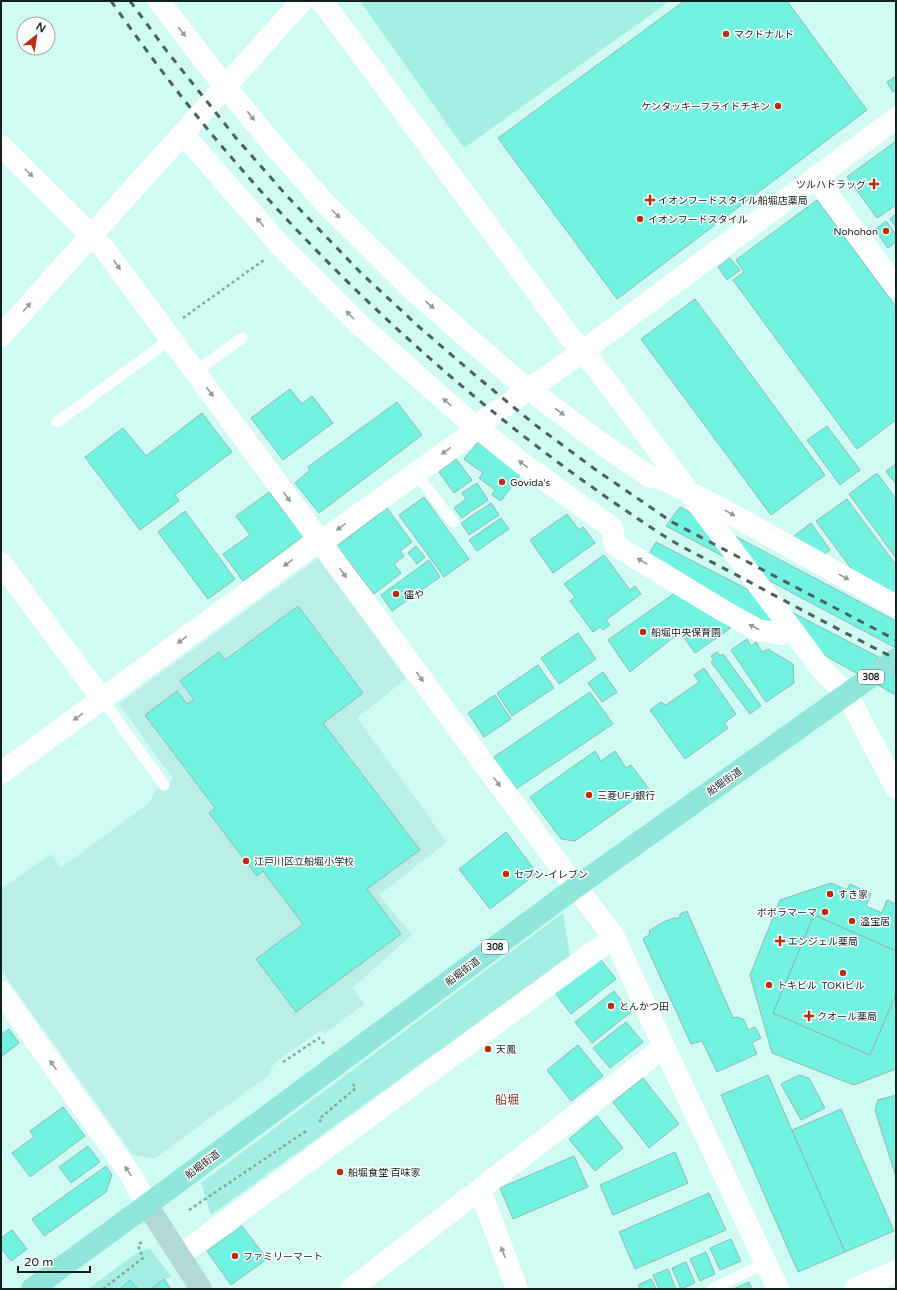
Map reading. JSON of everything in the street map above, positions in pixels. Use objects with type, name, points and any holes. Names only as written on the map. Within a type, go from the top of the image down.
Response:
[{"type":"main road","name":"船堀街道","points":[[32,1289],[576,887],[896,659]]},
{"type":"street","points":[[159,1],[211,69],[276,148],[329,207],[413,290],[515,379],[598,441],[650,476],[661,478],[724,510],[896,606]]},
{"type":"street","points":[[1,336],[302,1]]},
{"type":"street","points":[[322,1],[790,628],[822,670],[847,694],[895,782]]},
{"type":"street","points":[[1,773],[310,546],[329,536],[468,436],[477,427],[528,389],[582,351],[896,118]]},
{"type":"street","points":[[183,134],[282,247],[361,326],[477,427],[523,464],[612,528],[615,545],[722,610],[758,630],[781,634],[790,628]]},
{"type":"street","points":[[1,146],[103,247],[614,937],[778,1289]]},
{"type":"street","points":[[816,178],[896,287]]},
{"type":"street","points":[[1,563],[102,698]]},
{"type":"street","points":[[180,1255],[614,937]]},
{"type":"street","points":[[1,992],[131,1175],[147,1205],[201,1289]]},
{"type":"street","points":[[351,1289],[664,1047]]},
{"type":"street","points":[[480,1190],[517,1289]]},
{"type":"street","points":[[855,1289],[896,1271]]},
{"type":"lane","points":[[57,422],[168,335]]},
{"type":"lane","points":[[195,372],[242,338]]},
{"type":"lane","points":[[416,472],[453,522]]},
{"type":"lane","points":[[102,698],[164,785]]},
{"type":"lane","points":[[712,1289],[766,1263]]},
{"type":"path","points":[[168,335],[282,247]]},
{"type":"path","points":[[284,1062],[319,1038]]},
{"type":"path","points":[[321,1122],[319,1119],[356,1088]]},
{"type":"path","points":[[103,1289],[142,1258],[138,1245],[145,1240]]},
{"type":"shaded area","points":[[360,1],[670,1],[464,148]]},
{"type":"shaded area","name":"江戸川区立船堀小学校","points":[[318,558],[406,679],[357,718],[447,842],[379,895],[412,935],[352,988],[364,1004],[324,1034],[321,1030],[274,1063],[269,1075],[154,1159],[133,1155],[1,970],[1,889],[51,854],[61,868],[150,802],[155,791],[173,779],[119,704]]},
{"type":"shaded area","points":[[563,913],[570,956],[211,1215],[201,1183]]},
{"type":"shaded area","points":[[150,1249],[171,1276],[150,1289],[88,1289],[141,1250]]},
{"type":"building","name":"イオンフードスタイル","points":[[684,1],[787,1],[867,110],[617,299],[498,138]]},
{"type":"building","points":[[896,76],[896,90],[893,92],[887,82]]},
{"type":"building","points":[[896,141],[896,205],[877,218],[847,177]]},
{"type":"building","points":[[817,200],[896,307],[896,420],[857,449],[733,280],[744,272],[736,260]]},
{"type":"building","points":[[896,214],[896,227],[890,219]]},
{"type":"building","points":[[886,221],[896,235],[896,242],[888,248],[875,230]]},
{"type":"building","points":[[730,258],[740,270],[727,280],[718,267]]},
{"type":"building","points":[[695,299],[825,475],[771,515],[641,339]]},
{"type":"building","points":[[290,389],[302,404],[312,396],[333,423],[283,460],[251,418]]},
{"type":"building","points":[[397,402],[422,435],[319,513],[295,483],[310,470],[308,467]]},
{"type":"building","points":[[202,413],[232,452],[175,495],[179,501],[140,530],[85,457],[123,428],[146,456]]},
{"type":"building","points":[[827,426],[860,470],[840,485],[807,440]]},
{"type":"building","points":[[478,442],[520,475],[501,501],[492,495],[495,490],[479,478],[483,473],[464,459]]},
{"type":"building","points":[[456,459],[472,480],[454,493],[439,472]]},
{"type":"building","points":[[896,464],[896,484],[886,471]]},
{"type":"building","points":[[877,473],[896,499],[896,558],[849,494]]},
{"type":"building","points":[[477,483],[488,500],[462,518],[454,508],[466,499],[462,493]]},
{"type":"building","points":[[269,492],[303,536],[243,581],[223,554],[250,535],[236,516]]},
{"type":"building","points":[[424,497],[469,559],[444,577],[399,515]]},
{"type":"building","points":[[847,499],[896,565],[896,600],[859,579],[816,521]]},
{"type":"building","points":[[491,503],[499,515],[469,535],[461,523]]},
{"type":"building","points":[[680,507],[896,621],[896,648],[666,526]]},
{"type":"building","points":[[387,508],[412,542],[400,551],[404,556],[394,564],[401,573],[374,594],[337,546]]},
{"type":"building","points":[[185,511],[235,579],[208,599],[158,532]]},
{"type":"building","points":[[567,514],[579,530],[583,527],[595,543],[553,573],[530,540]]},
{"type":"building","points":[[501,518],[509,529],[477,551],[469,540]]},
{"type":"building","points":[[811,523],[830,550],[822,556],[790,539]]},
{"type":"building","points":[[656,542],[896,666],[896,695],[647,557]]},
{"type":"building","points":[[416,546],[425,557],[417,564],[408,553]]},
{"type":"building","points":[[604,555],[630,590],[635,586],[641,594],[606,620],[610,625],[603,630],[600,627],[593,632],[570,601],[575,597],[564,584]]},
{"type":"building","points":[[429,560],[440,577],[392,611],[381,595]]},
{"type":"building","points":[[675,593],[732,627],[695,653],[680,632],[630,672],[608,640]]},
{"type":"building","points":[[298,606],[363,693],[323,723],[420,850],[367,889],[401,934],[296,1012],[256,959],[303,924],[263,871],[257,876],[209,813],[215,808],[145,715],[177,691],[187,704],[194,700],[180,681],[219,652],[225,660]]},
{"type":"building","points":[[578,633],[596,659],[559,684],[541,658]]},
{"type":"building","points":[[747,639],[751,646],[756,642],[762,652],[768,649],[793,664],[794,683],[766,702],[731,650]]},
{"type":"building","points":[[717,652],[720,656],[723,654],[761,706],[750,714],[711,662],[714,660],[711,656]]},
{"type":"building","points":[[538,665],[554,688],[512,716],[497,693]]},
{"type":"building","points":[[704,668],[736,714],[724,723],[728,728],[685,759],[650,710],[661,702],[666,705],[699,682],[694,675]]},
{"type":"building","points":[[603,672],[617,692],[602,702],[588,683]]},
{"type":"building","points":[[590,692],[613,724],[513,791],[491,759]]},
{"type":"building","points":[[495,695],[511,719],[484,737],[468,713]]},
{"type":"building","points":[[595,751],[601,761],[615,751],[626,768],[631,765],[649,789],[575,841],[561,839],[530,797]]},
{"type":"building","points":[[506,832],[537,873],[490,909],[459,869]]},
{"type":"building","name":"トキビル","points":[[831,883],[847,890],[850,884],[871,894],[866,906],[882,913],[887,900],[896,904],[896,951],[814,915],[773,1013],[870,1055],[896,994],[896,1069],[854,1085],[772,1053],[750,975],[780,900]]},
{"type":"building","points":[[687,911],[733,1018],[738,1017],[744,1020],[748,1030],[755,1027],[761,1038],[752,1043],[757,1054],[717,1072],[702,1041],[691,1044],[643,939],[650,934],[649,931],[663,922],[674,918],[680,918],[680,914]]},
{"type":"building","name":"TOKIビル","points":[[814,915],[896,951],[896,994],[870,1055],[773,1013]]},
{"type":"building","points":[[597,955],[616,979],[571,1014],[553,990]]},
{"type":"building","points":[[614,991],[631,1012],[592,1043],[575,1022]]},
{"type":"building","points":[[626,1022],[643,1042],[610,1068],[593,1048]]},
{"type":"building","points":[[9,1029],[19,1043],[1,1057],[1,1035]]},
{"type":"building","points":[[578,1045],[603,1076],[571,1101],[547,1070]]},
{"type":"building","points":[[768,1075],[845,1252],[798,1272],[721,1095]]},
{"type":"building","points":[[799,1075],[809,1078],[825,1108],[801,1120],[781,1084]]},
{"type":"building","points":[[643,1078],[679,1124],[649,1148],[613,1102]]},
{"type":"building","points":[[896,1095],[896,1177],[875,1110],[878,1100]]},
{"type":"building","points":[[63,1107],[85,1136],[30,1177],[12,1153],[34,1137],[30,1131]]},
{"type":"building","points":[[841,1109],[894,1231],[845,1252],[792,1130]]},
{"type":"building","points":[[597,1116],[623,1148],[595,1171],[569,1139]]},
{"type":"building","points":[[88,1146],[100,1162],[71,1183],[59,1167]]},
{"type":"building","points":[[675,1152],[688,1183],[613,1215],[600,1185]]},
{"type":"building","points":[[574,1156],[588,1187],[513,1219],[500,1188]]},
{"type":"building","points":[[106,1166],[112,1175],[106,1192],[44,1236],[32,1219]]},
{"type":"building","points":[[709,1193],[726,1230],[635,1269],[619,1232]]},
{"type":"building","points":[[242,1226],[267,1259],[231,1285],[207,1251]]},
{"type":"building","points":[[12,1230],[27,1249],[11,1261],[1,1248],[1,1238]]},
{"type":"building","points":[[731,1239],[741,1261],[720,1270],[710,1248]]},
{"type":"building","points":[[706,1252],[715,1274],[700,1281],[690,1259]]},
{"type":"building","points":[[686,1262],[695,1283],[681,1289],[672,1268]]},
{"type":"building","points":[[668,1269],[676,1289],[659,1289],[653,1275]]},
{"type":"building","points":[[164,1279],[171,1289],[151,1289]]},
{"type":"building","points":[[651,1279],[656,1289],[640,1289],[638,1285]]},
{"type":"building","points":[[130,1280],[137,1288],[136,1289],[121,1288]]},
{"type":"building","points":[[749,1282],[752,1289],[733,1289]]},
{"type":"railway","points":[[111,1],[195,114],[273,205],[323,258],[375,309],[429,358],[485,405],[542,450],[661,534],[692,552],[896,659]]},
{"type":"railway","points":[[130,1],[166,50],[236,138],[287,196],[361,273],[418,326],[476,376],[534,424],[596,470],[672,522],[896,640]]},
{"type":"place","name":"マクドナルド","points":[[726,34]]},
{"type":"place","name":"ケンタッキーフライドチキン","points":[[778,106]]},
{"type":"place","name":"ツルハドラッグ","points":[[874,184]]},
{"type":"place","name":"イオンフードスタイル船堀店薬局","points":[[650,200]]},
{"type":"place","name":"イオンフードスタイル","points":[[640,219]]},
{"type":"place","name":"Nohohon","points":[[886,231]]},
{"type":"place","name":"Govida's","points":[[502,482]]},
{"type":"place","name":"儘や","points":[[396,594]]},
{"type":"place","name":"船堀中央保育園","points":[[643,632]]},
{"type":"place","name":"三菱UFJ銀行","points":[[589,795]]},
{"type":"place","name":"江戸川区立船堀小学校","points":[[246,861]]},
{"type":"place","name":"セブン-イレブン","points":[[506,874]]},
{"type":"place","name":"すき家","points":[[830,894]]},
{"type":"place","name":"ポポラマーマ","points":[[825,912]]},
{"type":"place","name":"溢宝居","points":[[852,921]]},
{"type":"place","name":"エンジェル薬局","points":[[780,941]]},
{"type":"place","name":"TOKIビル","points":[[843,973]]},
{"type":"place","name":"トキビル","points":[[769,985]]},
{"type":"place","name":"とんかつ田","points":[[611,1006]]},
{"type":"place","name":"クオール薬局","points":[[809,1016]]},
{"type":"place","name":"天鳳","points":[[488,1049]]},
{"type":"place","name":"船堀食堂 百味家","points":[[340,1172]]},
{"type":"place","name":"ファミリーマート","points":[[235,1256]]},
{"type":"district","name":"船堀","points":[[507,1100]]}]
